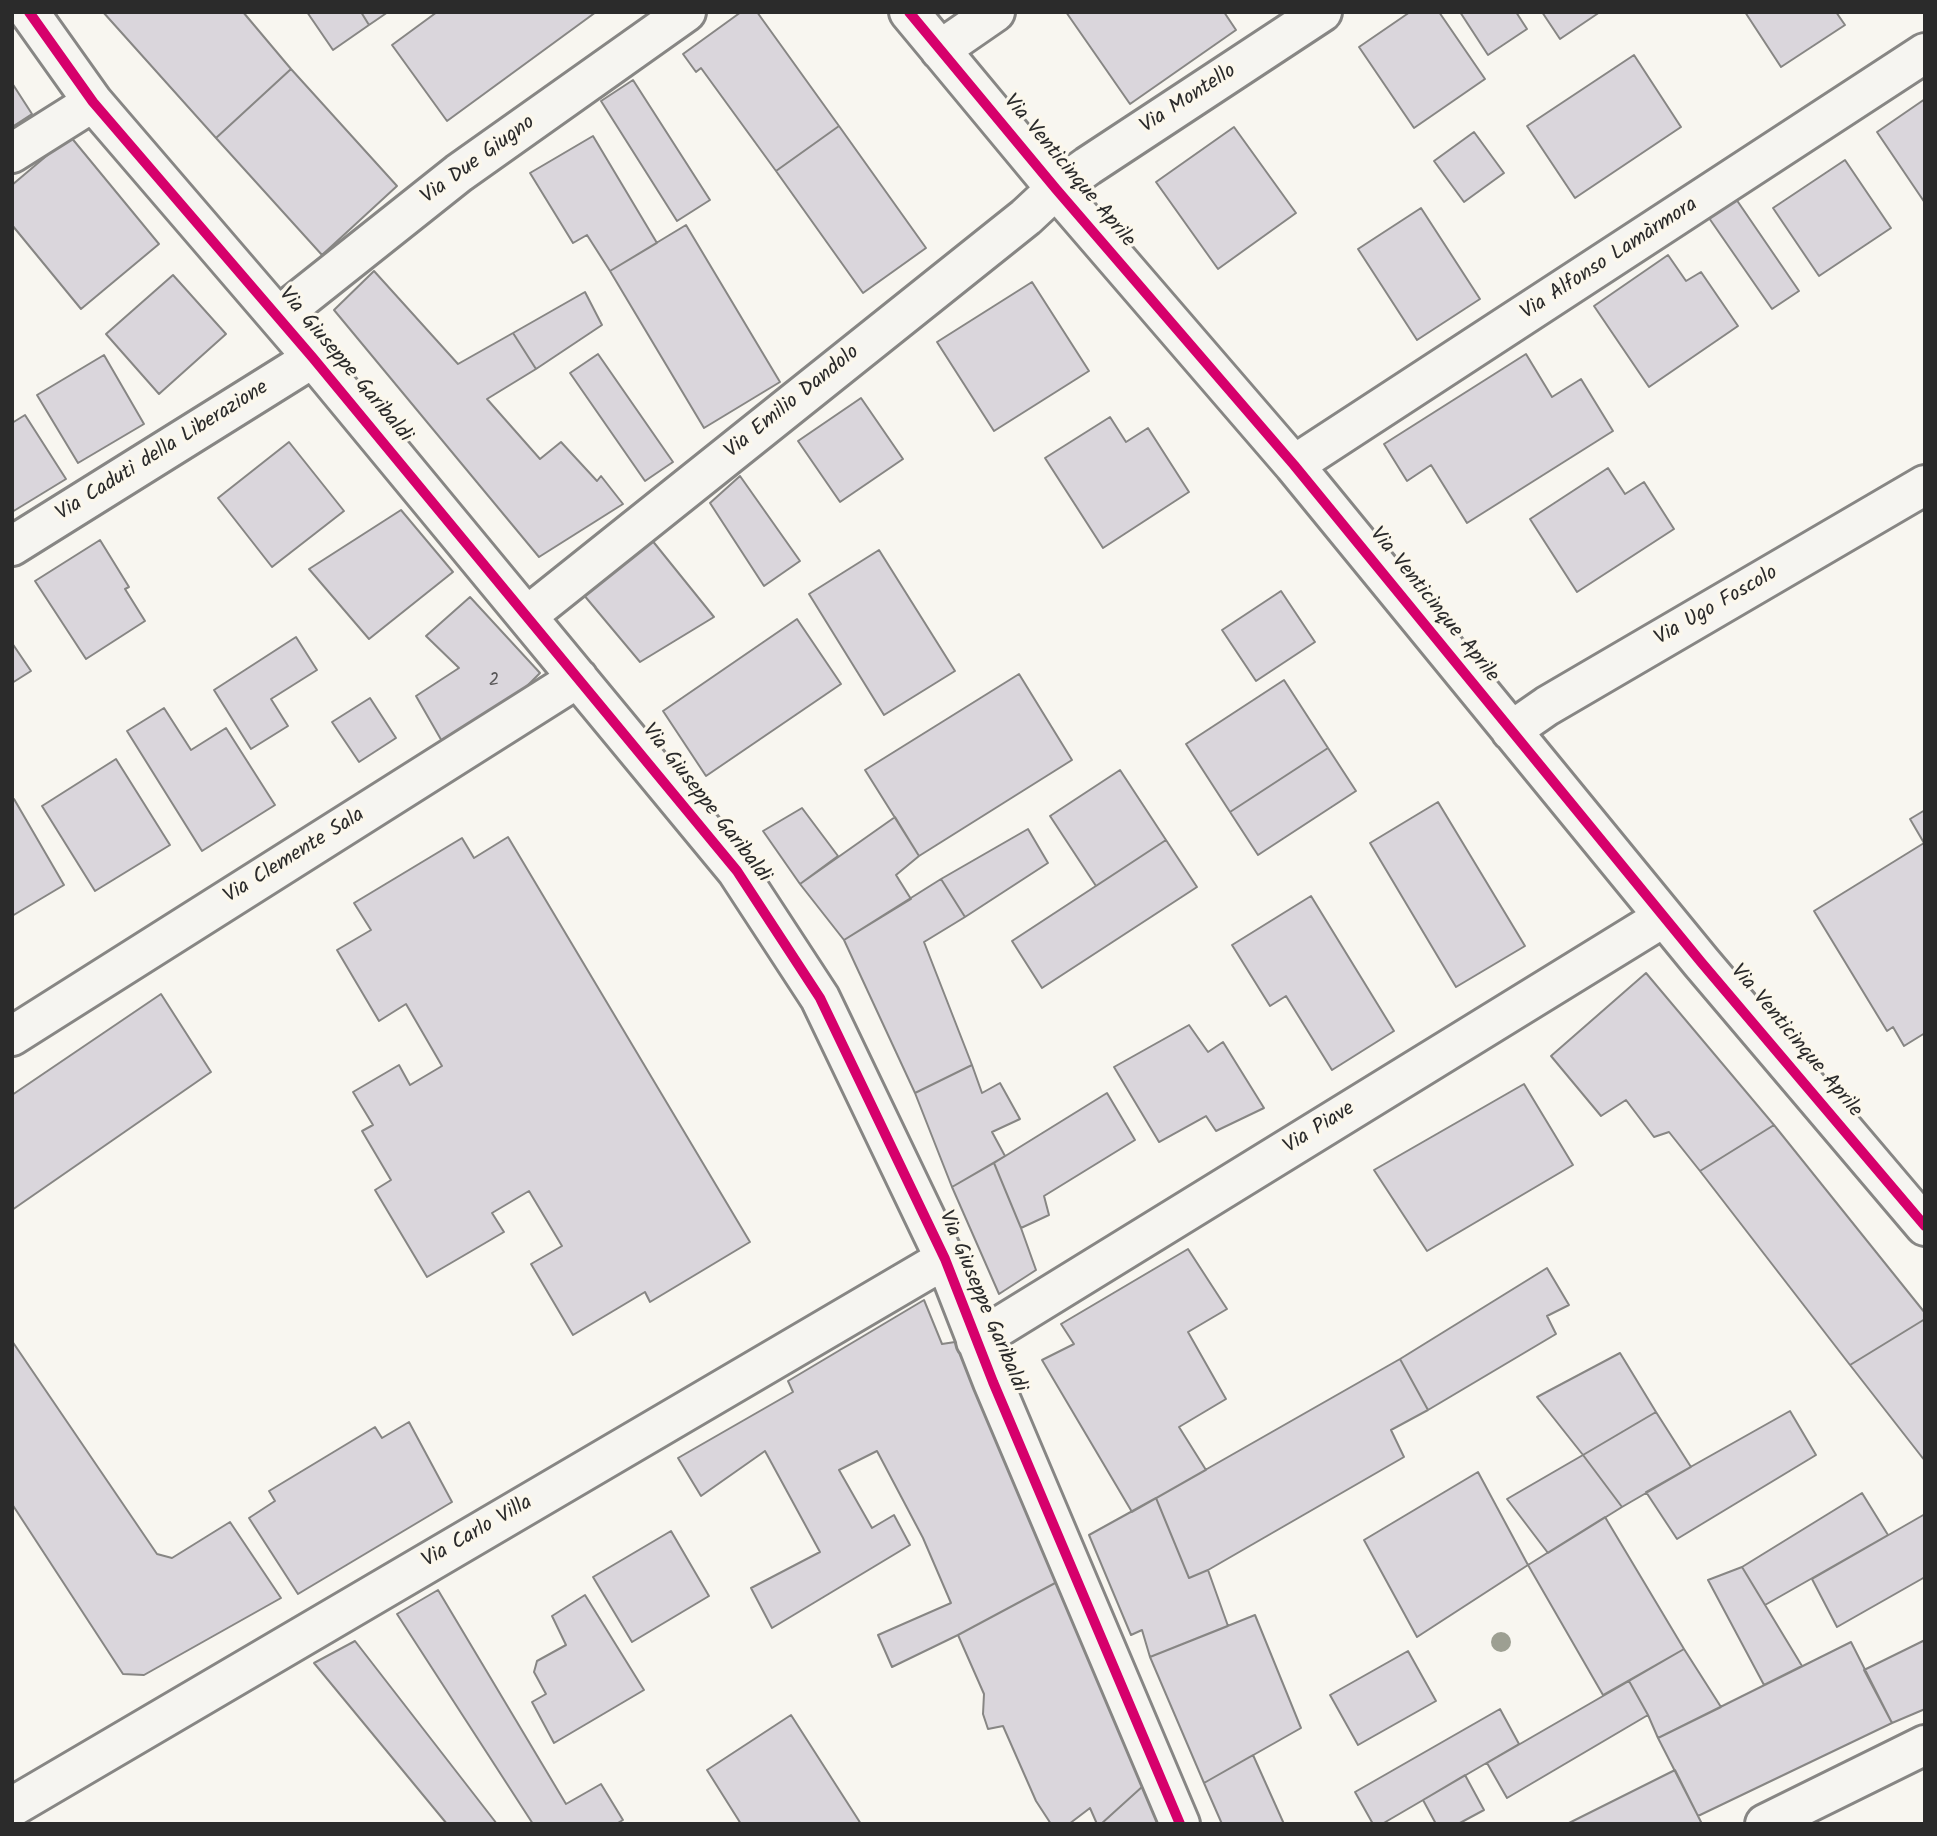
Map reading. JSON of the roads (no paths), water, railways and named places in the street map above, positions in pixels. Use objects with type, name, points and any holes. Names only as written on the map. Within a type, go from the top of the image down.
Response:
[{"type":"street","name":"Via Giuseppe Garibaldi","points":[[29,12],[93,102],[313,358],[737,871],[820,998],[945,1259],[976,1340],[1180,1824]]},
{"type":"street","name":"Via Due Giugno","points":[[278,317],[459,173],[686,12]]},
{"type":"street","name":"Via Venticinque Aprile","points":[[909,12],[1056,189],[1294,465],[1664,917],[1925,1226]]},
{"type":"street","points":[[940,50],[995,12]]},
{"type":"street","name":"Via Montello","points":[[1056,189],[1322,12]]},
{"type":"street","name":"Via Alfonso Lamàrmora","points":[[1294,465],[1925,53]]},
{"type":"street","points":[[12,153],[93,102]]},
{"type":"street","name":"Via Emilio Dandolo","points":[[527,615],[1026,217],[1056,189]]},
{"type":"street","name":"Via Caduti della Liberazione","points":[[12,547],[313,358]]},
{"type":"street","name":"Via Ugo Foscolo","points":[[1511,731],[1547,706],[1925,485]]},
{"type":"street","name":"Via Clemente Sala","points":[[12,1036],[578,678]]},
{"type":"street","name":"Via Piave","points":[[976,1340],[1664,917]]},
{"type":"street","name":"Via Carlo Villa","points":[[12,1807],[945,1259]]},
{"type":"street","points":[[1765,1824],[1925,1745]]}]
